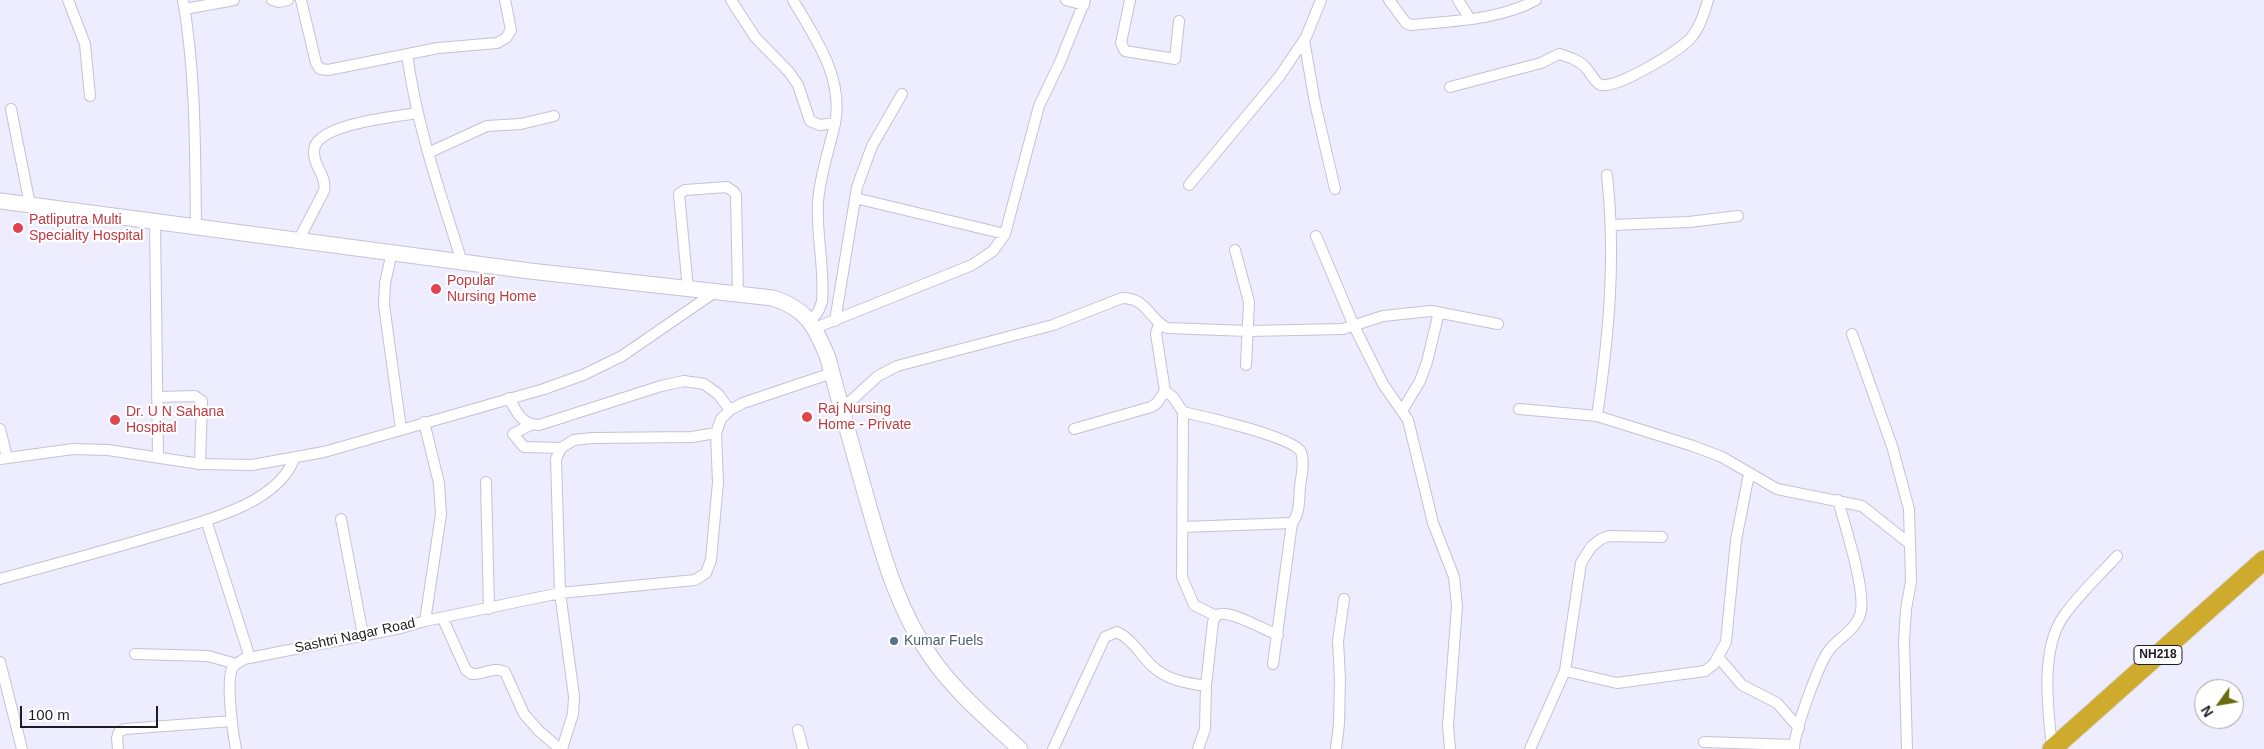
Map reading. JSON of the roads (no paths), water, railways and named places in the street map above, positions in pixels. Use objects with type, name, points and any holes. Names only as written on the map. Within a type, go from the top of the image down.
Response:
[{"type":"highway","name":"NH218","points":[[2052,749],[2264,560]]},
{"type":"highway","name":"NH218","points":[[2071,749],[2264,577]]},
{"type":"main road","points":[[0,202],[298,239],[462,262],[773,298],[787,302],[798,308],[812,324],[832,373],[881,549],[899,599],[913,629],[931,657],[955,687],[1020,749]]},
{"type":"street","points":[[68,0],[85,44],[90,96]]},
{"type":"street","points":[[196,226],[195,130],[191,60],[184,4],[234,0]]},
{"type":"street","points":[[272,0],[279,2],[288,0]]},
{"type":"street","points":[[301,0],[316,63],[320,69],[328,70],[467,44],[497,43],[506,38],[511,30],[505,0]]},
{"type":"street","points":[[731,0],[755,37],[790,72],[798,85],[810,121],[820,125],[835,124]]},
{"type":"street","points":[[793,0],[826,56],[833,77],[837,102],[835,124],[827,150],[818,202],[818,239],[823,291],[822,302],[812,324]]},
{"type":"street","points":[[812,324],[835,322],[891,297],[972,265],[993,251],[1005,234],[1039,106],[1085,2],[1066,0]]},
{"type":"street","points":[[1130,0],[1121,44],[1125,51],[1175,59],[1179,21]]},
{"type":"street","points":[[1389,0],[1406,23],[1410,25],[1470,19],[1536,0]]},
{"type":"street","points":[[1458,0],[1470,19]]},
{"type":"street","points":[[1450,87],[1541,63],[1559,54],[1579,62],[1600,84],[1609,86],[1653,65],[1690,39],[1699,26],[1708,0]]},
{"type":"street","points":[[1188,185],[1279,77],[1304,40],[1320,1]]},
{"type":"street","points":[[1304,40],[1315,103],[1335,189]]},
{"type":"street","points":[[407,54],[417,113],[462,262]]},
{"type":"street","points":[[835,322],[855,198],[864,164],[902,94]]},
{"type":"street","points":[[11,109],[30,206]]},
{"type":"street","points":[[298,239],[324,191],[326,183],[314,157],[314,148],[318,140],[327,132],[344,127],[417,113]]},
{"type":"street","points":[[428,153],[487,126],[521,124],[554,116]]},
{"type":"street","points":[[1597,416],[1612,296],[1612,226],[1607,176]]},
{"type":"street","points":[[688,289],[679,194],[685,190],[727,187],[732,189],[736,195],[738,294]]},
{"type":"street","points":[[855,198],[1005,234]]},
{"type":"street","points":[[1612,226],[1689,222],[1738,216]]},
{"type":"street","points":[[155,221],[158,457]]},
{"type":"street","points":[[1316,236],[1354,326],[1383,384],[1408,420],[1433,523],[1454,576],[1457,606],[1448,726],[1450,749]]},
{"type":"street","points":[[1235,250],[1249,302],[1246,365]]},
{"type":"street","points":[[392,252],[385,283],[384,305],[401,429]]},
{"type":"street","points":[[0,429],[4,458],[73,450],[108,450],[200,464],[252,465],[294,459],[544,389],[583,375],[622,356],[715,292]]},
{"type":"street","points":[[842,409],[878,376],[896,366],[1053,325],[1122,298],[1132,298],[1140,302],[1159,324],[1167,328],[1248,331],[1343,329],[1383,316],[1439,312],[1498,324]]},
{"type":"street","points":[[1402,411],[1420,381],[1428,362],[1439,312]]},
{"type":"street","points":[[1074,429],[1151,407],[1157,403],[1165,391],[1156,334],[1159,324]]},
{"type":"street","points":[[1852,334],[1892,446],[1909,509],[1911,582],[1906,609],[1904,641],[1907,749]]},
{"type":"street","points":[[730,410],[718,394],[704,384],[684,381],[661,386],[540,425],[530,425],[513,434],[524,447],[561,448],[574,440],[592,438],[666,438],[716,433],[722,419],[730,410],[832,373]]},
{"type":"street","points":[[1165,391],[1173,397],[1183,412],[1182,577],[1184,587],[1194,605],[1216,616]]},
{"type":"street","points":[[157,396],[196,396],[202,401],[200,464]]},
{"type":"street","points":[[509,398],[520,419],[530,425]]},
{"type":"street","points":[[1519,409],[1597,416],[1722,457],[1777,489],[1802,496],[1838,500],[1862,506],[1910,544]]},
{"type":"street","points":[[1183,412],[1218,420],[1290,442],[1299,450],[1302,462],[1298,510],[1296,519],[1292,523],[1273,664]]},
{"type":"street","points":[[424,422],[439,483],[441,514],[425,621]]},
{"type":"street","name":"Sashtri Nagar Road","points":[[236,664],[250,658],[401,628],[425,621],[560,593],[695,580],[706,573],[711,560],[718,482],[716,433]]},
{"type":"street","points":[[442,619],[466,670],[472,674],[500,669],[505,672],[524,714],[539,732],[561,749],[573,714],[574,696],[560,593],[556,459],[561,448]]},
{"type":"street","points":[[0,579],[206,520],[247,504],[272,487],[290,470],[294,459]]},
{"type":"street","points":[[1564,671],[1617,683],[1705,671],[1718,657],[1726,642],[1736,540],[1749,474]]},
{"type":"street","points":[[486,482],[489,609]]},
{"type":"street","points":[[1704,742],[1794,747],[1798,728],[1824,657],[1853,626],[1861,613],[1862,603],[1853,558],[1838,500]]},
{"type":"street","points":[[341,519],[363,635]]},
{"type":"street","points":[[206,520],[250,658]]},
{"type":"street","points":[[1183,527],[1292,523]]},
{"type":"street","points":[[1530,749],[1564,671],[1584,556],[1601,539],[1609,536],[1662,537]]},
{"type":"street","points":[[2052,749],[2048,681],[2050,654],[2056,632],[2062,617],[2116,556]]},
{"type":"street","points":[[1336,749],[1339,724],[1340,679],[1337,649],[1344,599]]},
{"type":"street","points":[[1198,749],[1204,729],[1206,686],[1213,622],[1216,616],[1222,613],[1231,615],[1278,635]]},
{"type":"street","points":[[1053,749],[1105,637],[1117,632],[1125,636],[1152,666],[1163,675],[1175,681],[1206,686]]},
{"type":"street","points":[[135,654],[208,656],[236,664],[230,678],[232,722],[236,749]]},
{"type":"street","points":[[1718,657],[1742,685],[1777,703],[1798,728]]},
{"type":"street","points":[[0,662],[22,749]]},
{"type":"street","points":[[118,749],[117,738],[119,732],[125,729],[232,722]]},
{"type":"street","points":[[798,730],[803,749]]},
{"type":"place","name":"Patliputra Multi Speciality Hospital","points":[[18,228]]},
{"type":"place","name":"Popular Nursing Home","points":[[436,289]]},
{"type":"place","name":"Raj Nursing Home - Private","points":[[807,417]]},
{"type":"place","name":"Dr. U N Sahana Hospital","points":[[115,420]]},
{"type":"place","name":"Kumar Fuels","points":[[894,641]]}]
